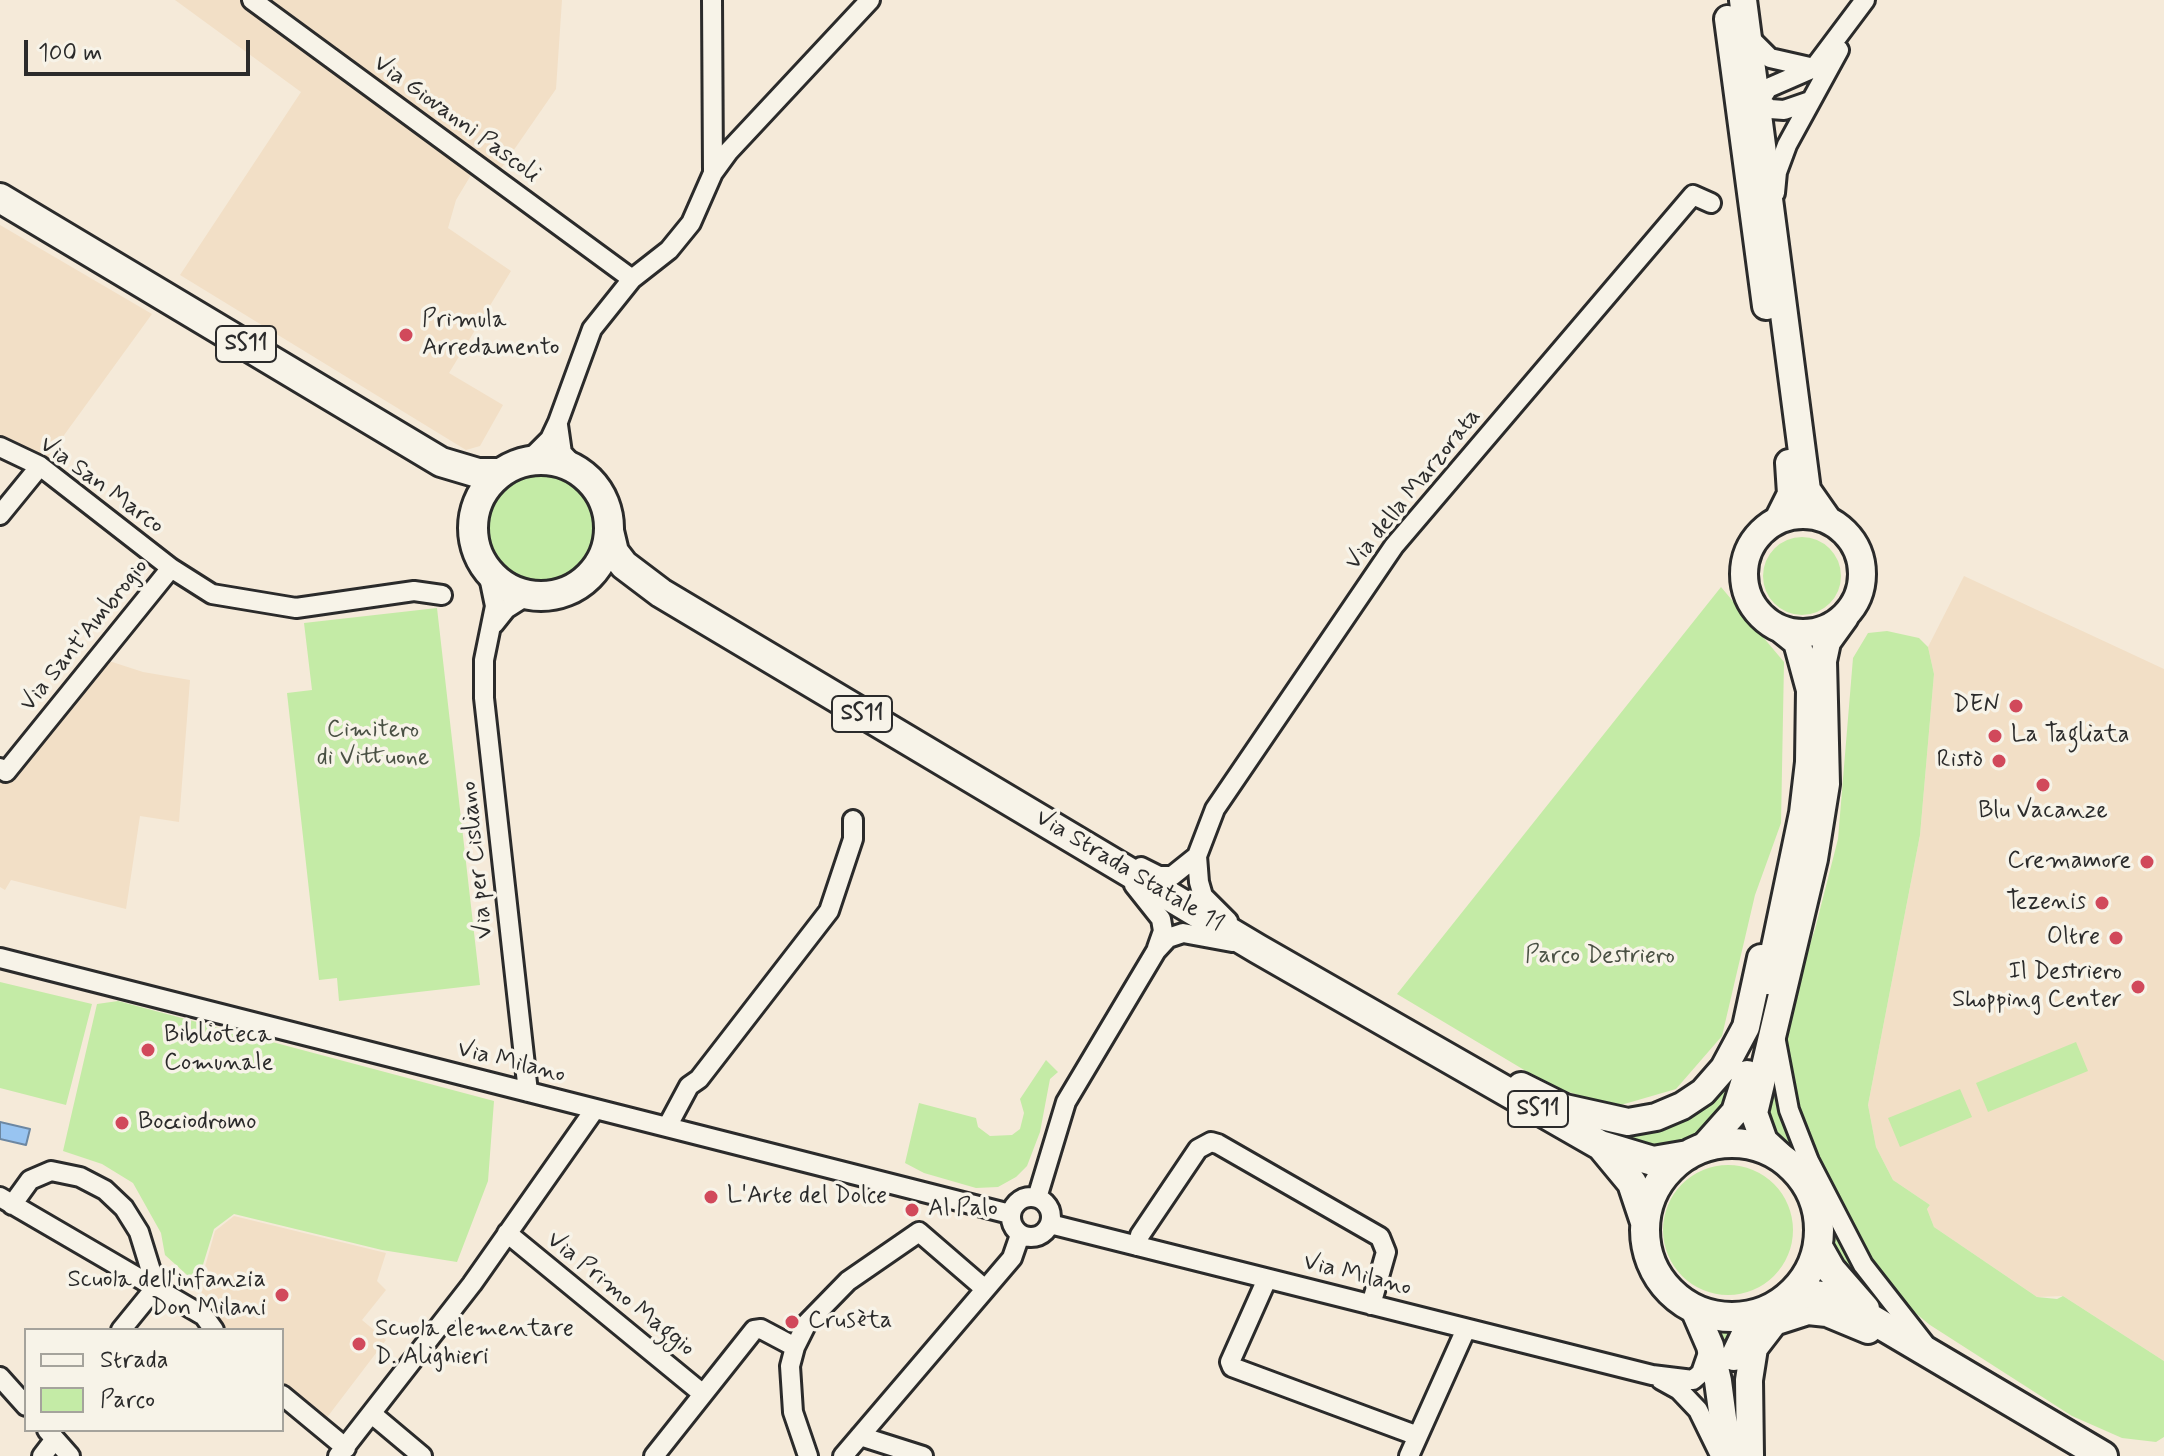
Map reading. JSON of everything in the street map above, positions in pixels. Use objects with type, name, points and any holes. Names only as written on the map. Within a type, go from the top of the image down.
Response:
[{"type":"main road","points":[[1726,0],[1791,481],[1791,494],[1778,520],[1756,537],[1749,549],[1743,576],[1751,603],[1770,624],[1797,642],[1810,690],[1809,762],[1797,844],[1747,1075],[1735,1112],[1695,1152],[1668,1170],[1652,1194],[1645,1222],[1646,1248],[1656,1273],[1672,1294],[1694,1309],[1713,1315],[1754,1315],[1776,1306],[1794,1291],[1809,1271],[1818,1247],[1819,1224],[1814,1202],[1804,1181],[1764,1141],[1754,1113],[1814,859],[1826,784],[1823,661],[1827,642],[1860,592],[1862,563],[1849,537],[1828,520],[1807,490],[1759,102],[1743,0]]},
{"type":"main road","name":"SS11","points":[[0,198],[441,462]]},
{"type":"main road","points":[[473,516],[487,485],[499,473],[529,460],[546,459],[578,470]]},
{"type":"main road","points":[[441,462],[478,473],[499,473]]},
{"type":"main road","points":[[441,462],[466,497],[473,516],[475,546],[488,572],[506,587],[528,595]]},
{"type":"main road","name":"Via Strada Statale 11","points":[[578,470],[596,486],[606,507],[614,552],[624,565],[661,593],[1258,949],[1600,1145],[1653,1161],[1695,1152]]},
{"type":"main road","points":[[1778,520],[1803,515],[1828,520]]},
{"type":"main road","points":[[584,581],[602,558],[609,531]]},
{"type":"main road","name":"Via Strada Statale 11","points":[[528,595],[548,596],[567,591],[584,581],[619,578],[661,593]]},
{"type":"main road","points":[[1782,630],[1809,634],[1822,631],[1845,617]]},
{"type":"main road","points":[[1476,1074],[1518,1085],[1565,1108],[1628,1122],[1656,1117],[1703,1092],[1724,1068],[1746,1027],[1776,895],[1797,844]]},
{"type":"main road","points":[[1695,1152],[1741,1143],[1767,1150],[1789,1164]]},
{"type":"main road","name":"Via Strada Statale 11","points":[[1600,1145],[1632,1183],[1645,1222]]},
{"type":"main road","points":[[1818,1247],[1852,1295],[1883,1325]]},
{"type":"main road","points":[[1794,1291],[1827,1297],[1883,1325],[2103,1456]]},
{"type":"main road","points":[[1694,1309],[1710,1346],[1728,1456]]},
{"type":"main road","points":[[1747,1456],[1749,1380],[1754,1348],[1774,1322],[1789,1316],[1808,1311],[1827,1313],[1968,1378]]},
{"type":"main road","points":[[1747,1456],[1734,1358],[1754,1315]]},
{"type":"street","name":"Via Giovanni Pascoli","points":[[252,0],[632,279]]},
{"type":"street","points":[[712,0],[713,173]]},
{"type":"street","points":[[529,460],[550,439],[592,329],[632,279],[669,250],[691,223],[713,173],[729,151],[870,0]]},
{"type":"street","points":[[1733,0],[1744,83],[1759,102],[1770,109],[1784,110],[1810,101]]},
{"type":"street","points":[[1760,260],[1765,236],[1751,120],[1768,88],[1814,68],[1867,0]]},
{"type":"street","points":[[1773,212],[1777,172],[1810,101],[1867,0]]},
{"type":"street","points":[[1748,36],[1770,58],[1814,68]]},
{"type":"street","name":"Via della Marzorata","points":[[1258,949],[1203,896],[1197,856],[1215,809],[1394,546],[1693,195],[1711,203]]},
{"type":"street","points":[[558,422],[557,441],[562,453],[578,470]]},
{"type":"street","name":"Via San Marco","points":[[0,447],[40,466],[171,568],[212,594],[296,608],[414,591],[442,595]]},
{"type":"street","points":[[0,515],[40,466]]},
{"type":"street","name":"Via Sant'Ambrogio","points":[[3,770],[171,568]]},
{"type":"street","name":"Via per Cisliano","points":[[488,572],[495,591],[494,624],[484,660],[484,698],[528,1092]]},
{"type":"street","points":[[494,624],[506,609],[528,595]]},
{"type":"street","points":[[667,1127],[689,1086],[699,1079],[829,911],[842,877],[853,820]]},
{"type":"street","points":[[1064,832],[1159,876],[1172,876],[1197,856]]},
{"type":"street","points":[[1037,1198],[1066,1102],[1156,951],[1163,931],[1153,904],[1064,832]]},
{"type":"street","points":[[1156,951],[1168,938],[1183,933],[1196,933],[1258,949]]},
{"type":"street","name":"Via Milano","points":[[0,958],[1010,1214]]},
{"type":"street","points":[[1774,1026],[1789,1110],[1809,1161],[1863,1265],[1935,1358]]},
{"type":"street","points":[[284,1397],[342,1452],[507,1233],[595,1109]]},
{"type":"street","points":[[1137,1246],[1140,1235],[1198,1149],[1211,1142],[1380,1237],[1386,1252],[1371,1305]]},
{"type":"street","points":[[156,1287],[139,1232],[124,1208],[105,1190],[80,1177],[51,1171],[30,1180],[6,1201],[204,1316],[213,1328]]},
{"type":"street","points":[[1037,1198],[1049,1208],[1050,1224],[1038,1237],[1020,1235],[1011,1223],[1010,1214],[1021,1199],[1037,1198]]},
{"type":"street","name":"Via Milano","points":[[1050,1224],[1652,1375]]},
{"type":"street","points":[[808,1456],[798,1432],[789,1388],[795,1347],[807,1323],[848,1281],[919,1232],[985,1289]]},
{"type":"street","name":"Via Primo Maggio","points":[[507,1233],[703,1394]]},
{"type":"street","points":[[843,1456],[1012,1258],[1020,1235]]},
{"type":"street","points":[[1267,1279],[1230,1362],[1232,1367],[1418,1436]]},
{"type":"street","points":[[123,1328],[156,1287]]},
{"type":"street","points":[[654,1456],[754,1330],[761,1329],[795,1347]]},
{"type":"street","points":[[1409,1456],[1466,1329]]},
{"type":"street","points":[[1652,1375],[1693,1380],[1701,1373],[1710,1346]]},
{"type":"street","points":[[1652,1375],[1679,1390],[1698,1410],[1721,1456]]},
{"type":"street","points":[[0,1377],[24,1404]]},
{"type":"street","points":[[372,1414],[422,1456]]},
{"type":"street","points":[[42,1456],[51,1434],[70,1456]]},
{"type":"street","points":[[860,1436],[923,1456]]},
{"type":"shaded area","points":[[175,0],[562,0],[556,89],[491,183],[474,170],[456,200],[448,228],[511,271],[449,373],[503,405],[480,446],[466,450],[180,275],[301,92]]},
{"type":"shaded area","points":[[0,225],[152,314],[46,460],[0,438]]},
{"type":"shaded area","name":"Il Destriero Shopping Center","points":[[1964,576],[2164,669],[2164,1361],[2063,1296],[2037,1297],[1934,1227],[1927,1209],[1930,1205],[1893,1180],[1876,1147],[1868,1105],[1920,835],[1934,674],[1928,647]]},
{"type":"shaded area","points":[[103,659],[143,672],[190,680],[179,822],[140,816],[126,909],[11,880],[5,890],[0,887],[0,775]]},
{"type":"shaded area","points":[[234,1216],[386,1253],[377,1281],[386,1290],[362,1320],[386,1340],[322,1424],[284,1393],[284,1328],[223,1328],[199,1288],[215,1231]]},
{"type":"green space","points":[[541,471],[562,476],[580,487],[591,505],[596,526],[591,547],[580,565],[562,576],[541,581],[520,576],[502,565],[491,547],[486,526],[491,505],[502,487],[520,476]]},
{"type":"green space","points":[[1794,537],[1810,537],[1824,543],[1835,554],[1841,576],[1835,598],[1824,609],[1810,615],[1794,615],[1780,609],[1769,598],[1763,584],[1763,568],[1769,554],[1780,543]]},
{"type":"green space","name":"Parco Destriero","points":[[1721,587],[1784,662],[1781,823],[1755,895],[1722,1036],[1676,1089],[1614,1107],[1551,1086],[1397,994]]},
{"type":"green space","name":"Cimitero di Vittuone","points":[[437,608],[480,985],[339,1001],[337,978],[319,980],[287,693],[312,690],[304,623]]},
{"type":"green space","points":[[1887,631],[1919,638],[1928,647],[1934,674],[1920,835],[1868,1105],[1876,1147],[1893,1180],[1930,1205],[1927,1209],[1934,1227],[2037,1297],[2057,1299],[2063,1296],[2164,1361],[2164,1437],[2156,1442],[2122,1438],[2072,1416],[1930,1325],[1908,1307],[1865,1257],[1797,1117],[1784,1051],[1784,1024],[1815,929],[1838,839],[1853,658],[1868,633]]},
{"type":"green space","points":[[0,982],[92,1004],[66,1105],[0,1088]]},
{"type":"green space","points":[[118,1001],[494,1101],[488,1181],[457,1262],[382,1250],[234,1214],[214,1229],[197,1284],[165,1255],[161,1233],[133,1183],[102,1164],[63,1151],[97,1004]]},
{"type":"green space","points":[[2076,1042],[2088,1071],[1988,1112],[1976,1083]]},
{"type":"green space","points":[[1046,1060],[1058,1072],[1050,1079],[1040,1132],[1027,1166],[1016,1177],[998,1187],[976,1188],[924,1173],[905,1163],[919,1103],[976,1118],[978,1127],[990,1136],[1012,1135],[1020,1129],[1024,1113],[1020,1099]]},
{"type":"green space","points":[[1732,1069],[1735,1084],[1716,1120],[1691,1144],[1649,1151],[1596,1128],[1614,1128]]},
{"type":"green space","points":[[1960,1089],[1972,1117],[1900,1147],[1888,1118]]},
{"type":"green space","points":[[1774,1094],[1889,1308],[1867,1291],[1835,1254],[1812,1188],[1779,1148],[1766,1118]]},
{"type":"green space","points":[[1728,1165],[1753,1170],[1774,1184],[1788,1205],[1793,1230],[1788,1255],[1774,1276],[1753,1290],[1728,1295],[1703,1290],[1682,1276],[1668,1255],[1663,1230],[1668,1205],[1682,1184],[1703,1170]]},
{"type":"green space","points":[[1713,1319],[1735,1321],[1724,1373],[1720,1342]]},
{"type":"water","points":[[0,1122],[30,1129],[26,1145],[0,1139]]},
{"type":"place","name":"Primula Arredamento","points":[[406,335]]},
{"type":"place","name":"DEN","points":[[2016,706]]},
{"type":"place","name":"La Tagliata","points":[[1995,736]]},
{"type":"place","name":"Ristò","points":[[1999,761]]},
{"type":"place","name":"Blu Vacanze","points":[[2043,785]]},
{"type":"place","name":"Cremamore","points":[[2147,862]]},
{"type":"place","name":"Tezenis","points":[[2102,903]]},
{"type":"place","name":"Oltre","points":[[2116,938]]},
{"type":"place","name":"Il Destriero Shopping Center","points":[[2138,987]]},
{"type":"place","name":"Biblioteca Comunale","points":[[148,1050]]},
{"type":"place","name":"Bocciodromo","points":[[122,1123]]},
{"type":"place","name":"L'Arte del Dolce","points":[[711,1197]]},
{"type":"place","name":"Al Palo","points":[[912,1210]]},
{"type":"place","name":"Scuola dell'infanzia Don Milani","points":[[282,1295]]},
{"type":"place","name":"Crusèta","points":[[792,1322]]},
{"type":"place","name":"Scuola elementare D. Alighieri","points":[[359,1344]]}]
